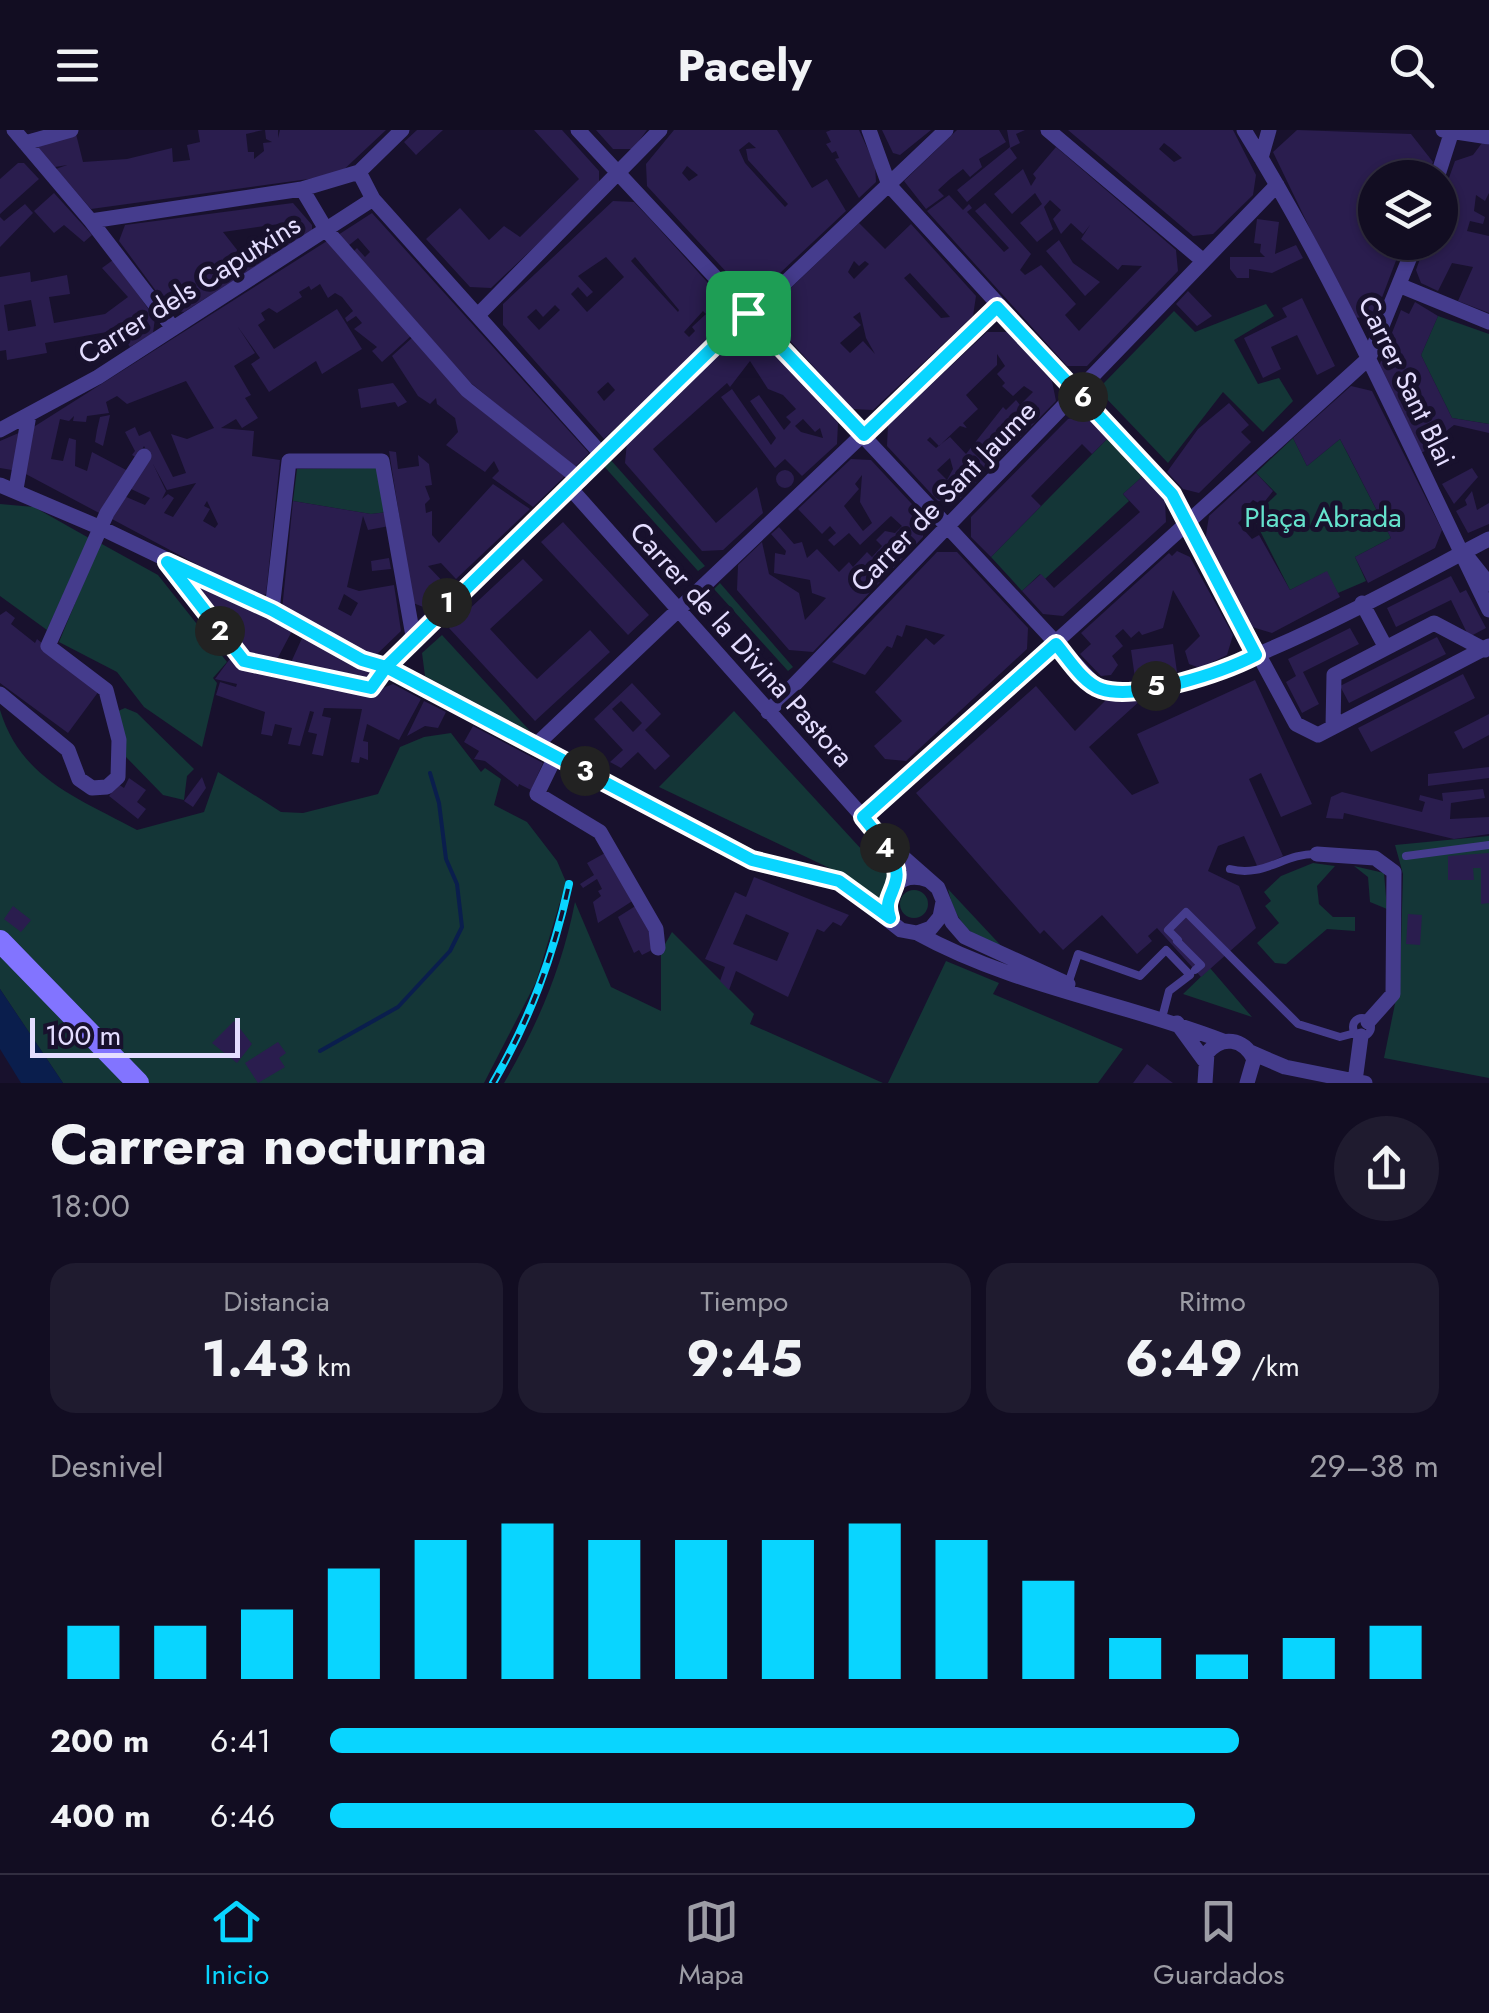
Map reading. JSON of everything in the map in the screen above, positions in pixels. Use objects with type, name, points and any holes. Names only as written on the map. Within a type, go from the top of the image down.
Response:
[{"type":"main road","points":[[0,942],[138,1083]]},
{"type":"street","points":[[19,136],[71,130]]},
{"type":"street","points":[[92,220],[302,190],[359,172],[402,130]]},
{"type":"street","points":[[578,130],[1098,688],[1118,691],[1178,684],[1256,655],[1489,540]]},
{"type":"street","points":[[479,314],[660,130]]},
{"type":"street","points":[[869,130],[889,185],[1172,494],[1296,724],[1326,731],[1487,648]]},
{"type":"street","points":[[167,562],[244,661],[371,688],[413,636],[576,484],[748,313],[946,130]]},
{"type":"street","points":[[1048,130],[1201,259]]},
{"type":"street","name":"Carrer Sant Blai","points":[[1244,130],[1369,358],[1489,610]]},
{"type":"street","points":[[1262,158],[1270,130]]},
{"type":"street","points":[[1442,130],[1489,136]]},
{"type":"street","points":[[1443,160],[1452,131]]},
{"type":"street","points":[[19,136],[92,220],[173,328]]},
{"type":"street","points":[[359,172],[373,200],[604,457]]},
{"type":"street","name":"Carrer de Sant Jaume","points":[[768,712],[1079,394],[1201,259],[1277,185]]},
{"type":"street","name":"Carrer de la Divina Pastora","points":[[302,190],[327,231],[467,390],[576,484],[678,609],[863,817],[895,864],[896,883]]},
{"type":"street","name":"Carrer dels Caputxins","points":[[0,430],[173,328],[373,200]]},
{"type":"street","points":[[863,817],[1369,358],[1410,260]]},
{"type":"street","points":[[1401,286],[1489,322]]},
{"type":"street","points":[[537,744],[997,307]]},
{"type":"street","points":[[30,415],[8,487],[272,610],[362,660],[386,667],[752,860],[839,881],[901,930],[917,933],[949,951],[1223,1041],[1238,1042],[1285,1068],[1360,1082],[1361,1030],[1393,994],[1394,872],[1376,858],[1317,854]]},
{"type":"street","points":[[0,694],[68,750],[79,779],[92,788],[106,787],[118,777],[118,740],[106,690],[48,646],[101,528],[144,456]]},
{"type":"street","points":[[272,610],[289,462],[382,461],[413,636]]},
{"type":"street","name":"Carrer Sant Blai","points":[[1463,552],[1489,584]]},
{"type":"street","points":[[1362,603],[1386,648]]},
{"type":"street","points":[[1326,731],[1334,674],[1434,624],[1487,648]]},
{"type":"street","points":[[556,755],[537,794],[600,832],[656,930],[658,948]]},
{"type":"street","name":"Carrer de la Divina Pastora","points":[[875,832],[932,882]]},
{"type":"street","points":[[890,918],[887,899],[896,883],[914,876],[932,882],[954,926],[972,942],[1060,987]]},
{"type":"street","points":[[917,933],[935,925],[943,902]]},
{"type":"street","points":[[1170,1021],[1206,1075]]},
{"type":"street","points":[[1206,1075],[1211,1048],[1223,1041]]},
{"type":"street","points":[[1248,1083],[1254,1068],[1250,1052]]},
{"type":"street","points":[[1248,1083],[1285,1068]]},
{"type":"lane","points":[[1406,856],[1489,845]]},
{"type":"lane","points":[[1230,869],[1258,873],[1290,856],[1317,854]]},
{"type":"lane","points":[[1195,970],[1201,966],[1168,930],[1186,912],[1298,1024],[1340,1036],[1361,1030]]},
{"type":"lane","points":[[1060,987],[1078,954],[1140,976],[1178,940]]},
{"type":"lane","points":[[1166,950],[1190,975],[1170,992],[1170,1021]]},
{"type":"green space","points":[[1266,304],[1274,316],[1234,340],[1258,384],[1279,378],[1293,401],[1263,432],[1223,392],[1168,463],[1104,396],[1104,383],[1174,311],[1195,332]]},
{"type":"green space","points":[[1438,316],[1489,334],[1489,424],[1452,418],[1421,355]]},
{"type":"green space","name":"Plaça Abrada","points":[[1293,438],[1307,466],[1340,439],[1391,538],[1355,557],[1366,581],[1338,593],[1326,572],[1290,590],[1253,517],[1277,494],[1256,473]]},
{"type":"green space","points":[[1107,439],[1142,477],[1123,494],[1129,501],[1045,579],[1040,574],[1022,591],[991,557]]},
{"type":"green space","points":[[609,458],[705,566],[698,571],[602,464]]},
{"type":"green space","points":[[376,468],[388,512],[371,514],[293,501],[297,469]]},
{"type":"green space","points":[[0,504],[34,507],[89,538],[47,630],[0,596]]},
{"type":"green space","points":[[100,543],[158,575],[227,662],[213,678],[217,683],[202,747],[144,707],[117,672],[59,642]]},
{"type":"green space","points":[[720,583],[793,667],[788,671],[714,589]]},
{"type":"green space","points":[[442,635],[531,732],[425,676],[422,653]]},
{"type":"green space","points":[[125,708],[137,713],[194,769],[187,776],[184,800],[163,795],[126,757],[118,711]]},
{"type":"green space","points":[[0,710],[9,734],[37,770],[73,796],[137,830],[204,812],[218,772],[281,812],[303,813],[378,794],[400,747],[424,737],[451,733],[481,772],[485,768],[501,779],[494,805],[527,822],[557,861],[566,882],[536,982],[484,1083],[63,1083],[0,989]]},
{"type":"green space","points":[[734,711],[863,851],[880,858],[887,874],[881,904],[842,874],[659,787]]},
{"type":"green space","points":[[1489,836],[1489,1078],[1384,1058],[1400,979],[1403,874],[1395,845]]},
{"type":"green space","points":[[1313,863],[1335,866],[1317,886],[1319,904],[1333,917],[1355,917],[1355,931],[1327,929],[1286,964],[1275,963],[1257,943],[1279,923],[1265,906],[1271,901],[1264,892],[1281,876]]},
{"type":"green space","points":[[1354,866],[1384,873],[1387,909],[1370,902],[1368,877]]},
{"type":"green space","points":[[948,889],[1006,951],[968,929],[956,912]]},
{"type":"green space","points":[[914,890],[924,894],[928,904],[924,914],[914,918],[904,914],[900,904],[904,894]]},
{"type":"green space","points":[[575,902],[611,987],[661,1011],[661,951],[672,932],[754,1014],[750,1024],[883,1083],[504,1083],[547,995]]},
{"type":"green space","points":[[946,961],[999,983],[993,994],[1123,1049],[1098,1083],[888,1083]]},
{"type":"green space","points":[[1210,968],[1252,1017],[1183,994]]},
{"type":"water","points":[[0,989],[63,1083],[21,1083],[0,1049]]},
{"type":"building","points":[[198,130],[263,130],[246,134],[248,152],[254,152],[254,159],[264,151],[263,143],[272,142],[266,139],[265,130],[278,130],[278,138],[280,130],[386,130],[338,175],[91,209],[56,169],[67,165],[55,167],[37,147],[76,134],[83,162],[127,159],[172,148],[173,162],[190,160],[187,145],[200,142]]},
{"type":"building","points":[[417,130],[443,130],[416,155],[404,142]]},
{"type":"building","points":[[534,130],[562,130],[599,171],[599,186],[491,288],[470,287],[426,239],[460,208],[489,240],[504,226],[520,237],[579,179]]},
{"type":"building","points":[[596,130],[647,130],[633,149],[613,149]]},
{"type":"building","points":[[674,130],[777,130],[812,188],[827,179],[846,211],[762,290],[742,289],[647,186],[646,164]],"holes":[[[749,142],[756,148],[746,149],[748,160],[788,204],[785,207],[745,163],[739,150]],[[687,166],[698,175],[689,181],[682,173]]]},
{"type":"building","points":[[859,130],[875,165],[876,182],[859,198],[835,159],[839,158],[836,151],[832,153],[826,144],[831,142],[826,132]]},
{"type":"building","points":[[882,130],[931,130],[900,155],[893,153]]},
{"type":"building","points":[[957,130],[999,130],[1006,142],[979,159],[982,167],[970,177],[963,169],[950,179],[938,190],[944,196],[926,209],[904,181]]},
{"type":"building","points":[[1007,130],[1025,130],[1016,134],[1020,143],[1010,148],[1017,158],[967,202],[957,190],[1010,147]]},
{"type":"building","points":[[1068,130],[1233,130],[1256,175],[1253,195],[1213,234],[1193,236]],"holes":[[[1164,143],[1182,158],[1174,162],[1159,149]]]},
{"type":"building","points":[[1297,130],[1411,134],[1431,160],[1358,160],[1358,260],[1396,260],[1375,316],[1353,318],[1273,152]]},
{"type":"building","points":[[1482,143],[1489,145],[1489,193],[1485,201],[1476,195],[1474,211],[1485,217],[1483,224],[1470,221],[1467,231],[1489,236],[1489,313],[1458,301],[1473,267],[1452,263],[1438,291],[1421,283],[1416,270],[1420,260],[1458,260],[1458,160],[1473,155]]},
{"type":"building","points":[[1056,147],[1176,250],[1178,271],[1087,366],[1067,366],[927,211],[949,195],[963,210],[969,204],[972,208],[967,212],[1004,252],[1009,248],[975,211],[985,203],[1031,254],[1020,270],[1025,275],[1041,265],[1076,304],[1065,315],[1079,331],[1142,266],[1122,265],[1118,270],[1081,239],[1090,225],[1083,234],[1071,223],[1061,234],[1053,219],[1061,210],[1050,200],[1044,207],[1053,229],[1037,242],[1020,223],[1042,204],[1035,193],[1012,214],[994,194],[1023,169],[1031,186],[1036,178],[1033,174]]},
{"type":"building","points":[[18,163],[24,163],[39,179],[0,214],[0,179]]},
{"type":"building","points":[[54,193],[92,235],[84,242],[64,225],[54,233],[34,211]]},
{"type":"building","points":[[613,201],[634,202],[727,304],[726,324],[604,439],[503,325],[503,304]],"holes":[[[606,257],[624,277],[587,312],[571,294],[578,287],[587,297],[593,292],[578,276]],[[635,257],[678,312],[631,261]],[[555,305],[560,310],[539,330],[527,317],[536,309],[543,317]],[[703,311],[706,314],[692,327],[695,331],[689,337],[684,332]],[[608,382],[615,390],[604,401],[597,392]]]},
{"type":"building","points":[[293,203],[312,225],[312,231],[184,312],[170,310],[119,241],[125,225]],"holes":[[[279,224],[285,234],[245,260],[223,232]]]},
{"type":"building","points":[[25,204],[33,213],[0,247],[0,217],[4,221]]},
{"type":"building","points":[[372,213],[589,453],[574,468],[471,383],[353,252],[357,248],[365,257],[370,252],[358,238],[348,246],[338,235]]},
{"type":"building","points":[[1257,219],[1279,222],[1275,254],[1296,245],[1303,258],[1272,273],[1249,269],[1249,278],[1237,278],[1230,269],[1230,257],[1265,257],[1260,252],[1261,244],[1254,243]]},
{"type":"building","points":[[859,223],[885,249],[911,224],[976,296],[973,316],[873,410],[852,409],[774,323],[775,303]],"holes":[[[854,261],[859,266],[865,261],[869,264],[854,279],[848,272]],[[910,273],[950,317],[941,318],[904,278]],[[860,312],[866,338],[875,354],[863,341],[850,353],[840,343],[861,325],[853,317]]]},
{"type":"building","points":[[1059,240],[1073,263],[1100,282],[1085,296],[1046,251]]},
{"type":"building","points":[[327,241],[412,335],[382,362],[372,351],[377,347],[354,329],[362,323],[356,316],[347,322],[345,318],[353,311],[342,297],[335,293],[328,298],[320,284],[311,290],[309,286],[299,292],[302,297],[277,313],[269,308],[261,313],[265,320],[258,325],[274,349],[337,309],[362,349],[322,374],[316,361],[269,392],[251,364],[260,358],[238,327],[255,353],[234,366],[251,395],[245,398],[258,418],[242,428],[236,419],[221,428],[254,431],[252,456],[280,460],[266,594],[258,597],[110,518],[124,496],[145,505],[150,498],[129,488],[150,457],[144,446],[137,458],[132,455],[135,451],[125,432],[135,427],[139,436],[150,431],[173,477],[186,473],[171,434],[187,439],[214,428],[186,381],[127,404],[117,396],[106,402],[109,413],[87,416],[86,422],[73,421],[74,416],[69,421],[60,419],[51,459],[63,461],[69,438],[76,440],[75,466],[87,471],[92,452],[128,471],[101,514],[22,472],[32,428]],"holes":[[[153,464],[167,490],[196,483],[173,517],[164,513],[174,498],[168,494],[162,499],[166,491]],[[207,501],[218,524],[215,528],[203,521],[210,509],[204,506]]]},
{"type":"building","points":[[113,260],[155,318],[153,333],[130,347],[118,330],[45,343],[47,353],[7,360],[6,350],[0,351],[0,277],[30,272],[31,282],[67,275],[70,294],[49,297],[54,323],[105,314],[128,297],[102,268]],"holes":[[[31,300],[36,326],[8,331],[4,305]]]},
{"type":"building","points":[[1188,291],[1212,316],[1197,326],[1176,304]]},
{"type":"building","points":[[1302,298],[1335,366],[1317,375],[1297,335],[1271,347],[1281,369],[1263,378],[1244,338],[1287,317],[1282,308]]},
{"type":"building","points":[[1415,302],[1438,316],[1421,355],[1452,418],[1489,424],[1489,433],[1454,425],[1445,432],[1448,439],[1421,453],[1379,366],[1401,310],[1409,314]]},
{"type":"building","points":[[987,332],[1008,332],[1052,381],[1056,401],[958,501],[938,501],[887,446],[888,425]],"holes":[[[997,354],[1005,366],[997,374],[1005,383],[1002,386],[1013,396],[1024,386],[1033,392],[1020,405],[1016,400],[1006,410],[1003,407],[966,454],[950,437],[941,444],[960,426],[967,428],[963,423],[978,409],[966,395],[997,365]],[[950,458],[953,469],[947,480],[937,470]]]},
{"type":"building","points":[[413,337],[565,476],[533,507],[492,478],[499,471],[494,461],[485,472],[446,445],[458,432],[455,418],[437,404],[436,398],[430,404],[418,396],[392,356]]},
{"type":"building","points":[[739,337],[760,339],[838,423],[837,444],[802,476],[785,459],[775,468],[721,397],[732,389],[771,445],[776,438],[750,401],[759,395],[784,430],[791,422],[786,417],[796,409],[783,395],[768,389],[750,361],[730,387],[727,383],[653,449],[716,523],[757,487],[763,513],[723,550],[702,551],[625,463],[627,442]],"holes":[[[803,419],[815,432],[820,428],[823,438],[801,432],[795,426]]]},
{"type":"building","points":[[393,383],[407,402],[398,407],[395,402],[361,408],[358,389]]},
{"type":"building","points":[[1351,386],[1372,391],[1442,530],[1435,548],[1368,583],[1355,557],[1391,538],[1349,456],[1340,439],[1307,466],[1293,438]]},
{"type":"building","points":[[1229,403],[1249,425],[1241,432],[1251,442],[1199,493],[1183,489],[1167,472],[1198,429]]},
{"type":"building","points":[[110,415],[103,446],[95,442],[97,430],[100,417]]},
{"type":"building","points":[[1086,415],[1107,439],[1092,454],[1082,444],[1031,496],[1041,506],[991,557],[971,537],[971,517],[1068,419]]},
{"type":"building","points":[[21,432],[12,470],[0,468],[0,441]]},
{"type":"building","points":[[389,451],[396,452],[398,469],[419,466],[418,455],[429,464],[432,485],[425,486],[430,499],[425,504],[426,513],[432,511],[432,535],[439,543],[493,484],[530,509],[456,579],[441,563],[428,566],[448,587],[426,608],[413,603]]},
{"type":"building","points":[[851,459],[871,460],[924,517],[923,537],[813,652],[789,650],[737,590],[738,565],[762,542],[769,574],[799,593],[805,620],[826,598],[812,593],[810,580],[774,573],[775,553],[785,555],[786,551],[771,534],[779,527],[794,544],[802,542],[807,558],[817,549],[839,572],[849,562],[853,567],[867,552],[872,557],[882,546],[876,540],[885,531],[895,533],[902,526],[891,516],[860,545],[849,533],[834,546],[828,540],[836,533],[830,526],[822,534],[798,509]],"holes":[[[862,475],[860,502],[872,523],[863,531],[844,506],[859,489],[855,484]]]},
{"type":"building","points":[[1472,468],[1478,477],[1454,504],[1442,484]]},
{"type":"building","points":[[785,470],[794,479],[785,488],[776,479]]},
{"type":"building","points":[[1256,473],[1273,491],[1262,505],[1253,500],[1249,504],[1255,510],[1253,517],[1249,512],[1238,523],[1252,539],[1259,535],[1290,590],[1327,571],[1340,597],[1272,633],[1252,627],[1205,541],[1209,516]]},
{"type":"building","points":[[1142,477],[1165,501],[1166,522],[1063,616],[1043,614],[1022,591],[1041,574],[1054,588],[1140,512],[1123,494]]},
{"type":"building","points":[[1472,491],[1477,510],[1489,503],[1489,524],[1468,533],[1456,511],[1467,505],[1465,500]]},
{"type":"building","points":[[293,501],[371,514],[388,512],[391,526],[368,530],[363,516],[347,587],[359,591],[394,585],[401,631],[373,658],[282,610]],"holes":[[[344,594],[358,603],[351,616],[338,609]]]},
{"type":"building","points":[[563,522],[649,615],[628,635],[541,542]]},
{"type":"building","points":[[1177,551],[1190,557],[1233,635],[1227,655],[1200,668],[1189,664],[1185,651],[1200,636],[1173,590],[1163,628],[1142,635],[1139,631],[1131,638],[1123,629],[1115,636],[1123,646],[1112,656],[1118,665],[1111,675],[1101,676],[1080,654],[1091,644],[1081,633],[1169,553],[1172,556]]},
{"type":"building","points":[[937,552],[957,552],[1028,628],[1027,649],[906,761],[885,759],[874,746],[902,721],[875,692],[926,638],[934,645],[945,635],[906,625],[902,637],[897,635],[892,648],[887,646],[865,675],[832,662]]},
{"type":"building","points":[[389,558],[391,569],[372,571],[371,561]]},
{"type":"building","points":[[523,559],[543,580],[490,629],[529,671],[537,679],[590,630],[610,652],[535,721],[449,628]]},
{"type":"building","points":[[1451,576],[1460,593],[1466,590],[1486,628],[1469,637],[1451,600],[1396,627],[1387,608]]},
{"type":"building","points":[[194,579],[292,631],[274,665],[249,656],[192,584]]},
{"type":"building","points":[[6,611],[15,618],[11,624],[35,643],[37,639],[99,691],[68,733],[0,683],[0,615]]},
{"type":"building","points":[[1350,628],[1359,644],[1303,672],[1319,704],[1302,713],[1286,682],[1296,676],[1288,659]]},
{"type":"building","points":[[303,636],[372,673],[370,683],[288,669]]},
{"type":"building","points":[[1437,637],[1446,654],[1349,703],[1340,686]]},
{"type":"building","points":[[1173,644],[1177,672],[1135,678],[1131,650]]},
{"type":"building","points":[[232,656],[242,665],[289,678],[373,692],[393,684],[421,699],[399,740],[367,724],[363,741],[368,742],[368,760],[360,757],[359,763],[351,762],[362,709],[324,708],[322,716],[331,718],[323,756],[312,754],[317,734],[308,732],[314,712],[310,711],[300,746],[288,744],[292,728],[275,724],[272,736],[261,734],[265,712],[216,695],[220,682],[236,687],[237,684],[215,679]]},
{"type":"building","points":[[1463,674],[1475,698],[1371,752],[1358,728]]},
{"type":"building","points":[[1255,680],[1312,804],[1281,817],[1261,773],[1249,779],[1283,856],[1258,868],[1244,836],[1218,846],[1208,871],[1239,886],[1256,928],[1201,977],[1157,928],[1148,936],[1152,941],[1137,954],[1102,915],[1063,950],[1044,930],[1040,934],[916,793],[1036,686],[1075,731],[1106,700],[1142,699],[1089,747],[1132,795],[1159,783],[1137,734]]},
{"type":"building","points":[[632,683],[661,714],[645,730],[670,756],[655,770],[638,752],[621,768],[610,762],[623,750],[594,719]],"holes":[[[621,701],[642,723],[633,732],[612,709]]]},
{"type":"building","points":[[424,701],[446,712],[438,728],[425,726],[407,736]]},
{"type":"building","points":[[1489,714],[1489,735],[1463,749],[1454,732]]},
{"type":"building","points":[[473,726],[543,763],[531,790],[519,784],[518,787],[485,761],[474,759],[479,751],[464,742]]},
{"type":"building","points":[[1489,767],[1489,778],[1428,786],[1428,774]]},
{"type":"building","points":[[202,777],[206,788],[193,807],[184,801]]},
{"type":"building","points":[[129,778],[146,790],[137,802],[146,809],[138,819],[109,796],[118,784],[124,788]]},
{"type":"building","points":[[1483,789],[1485,798],[1451,803],[1450,819],[1489,817],[1489,834],[1454,839],[1344,813],[1343,819],[1326,818],[1331,797],[1342,792],[1422,812],[1425,802],[1419,800],[1420,795],[1443,801],[1442,793]]},
{"type":"building","points":[[605,853],[634,900],[598,923],[593,902],[601,896],[598,891],[602,889],[597,879],[583,888],[580,884],[594,875],[587,863]]},
{"type":"building","points":[[1489,853],[1489,903],[1481,904],[1481,868],[1473,868],[1474,880],[1448,880],[1448,856]]},
{"type":"building","points":[[754,877],[849,915],[841,926],[833,922],[824,932],[817,929],[788,997],[736,971],[729,990],[720,981],[725,967],[705,959],[735,892],[746,897]],"holes":[[[746,914],[789,933],[777,961],[733,944]]]},
{"type":"building","points":[[637,905],[652,929],[652,950],[642,955],[639,950],[634,953],[618,917]]},
{"type":"building","points":[[13,906],[31,920],[21,932],[4,919]]},
{"type":"building","points":[[1408,914],[1422,915],[1420,945],[1406,944]]},
{"type":"building","points":[[234,1021],[252,1044],[237,1063],[212,1043]]},
{"type":"building","points":[[278,1042],[286,1053],[279,1058],[285,1067],[258,1083],[245,1063]]},
{"type":"building","points":[[1147,1064],[1173,1083],[1133,1083]]},
{"type":"waterway","points":[[320,1051],[398,1007],[450,951],[462,927],[457,884],[446,859],[439,803],[430,773]]},
{"type":"railway","points":[[493,1083],[539,987],[569,884]]},
{"type":"route","points":[[748,313],[571,489],[413,636],[386,667],[362,660],[272,610],[167,562],[244,661],[295,676],[371,688],[386,667],[752,860],[803,869],[850,886],[890,918],[886,906],[896,883],[895,864],[863,817],[1056,644],[1092,684],[1118,691],[1178,684],[1256,655],[1172,494],[997,307],[864,435],[748,313]]}]
